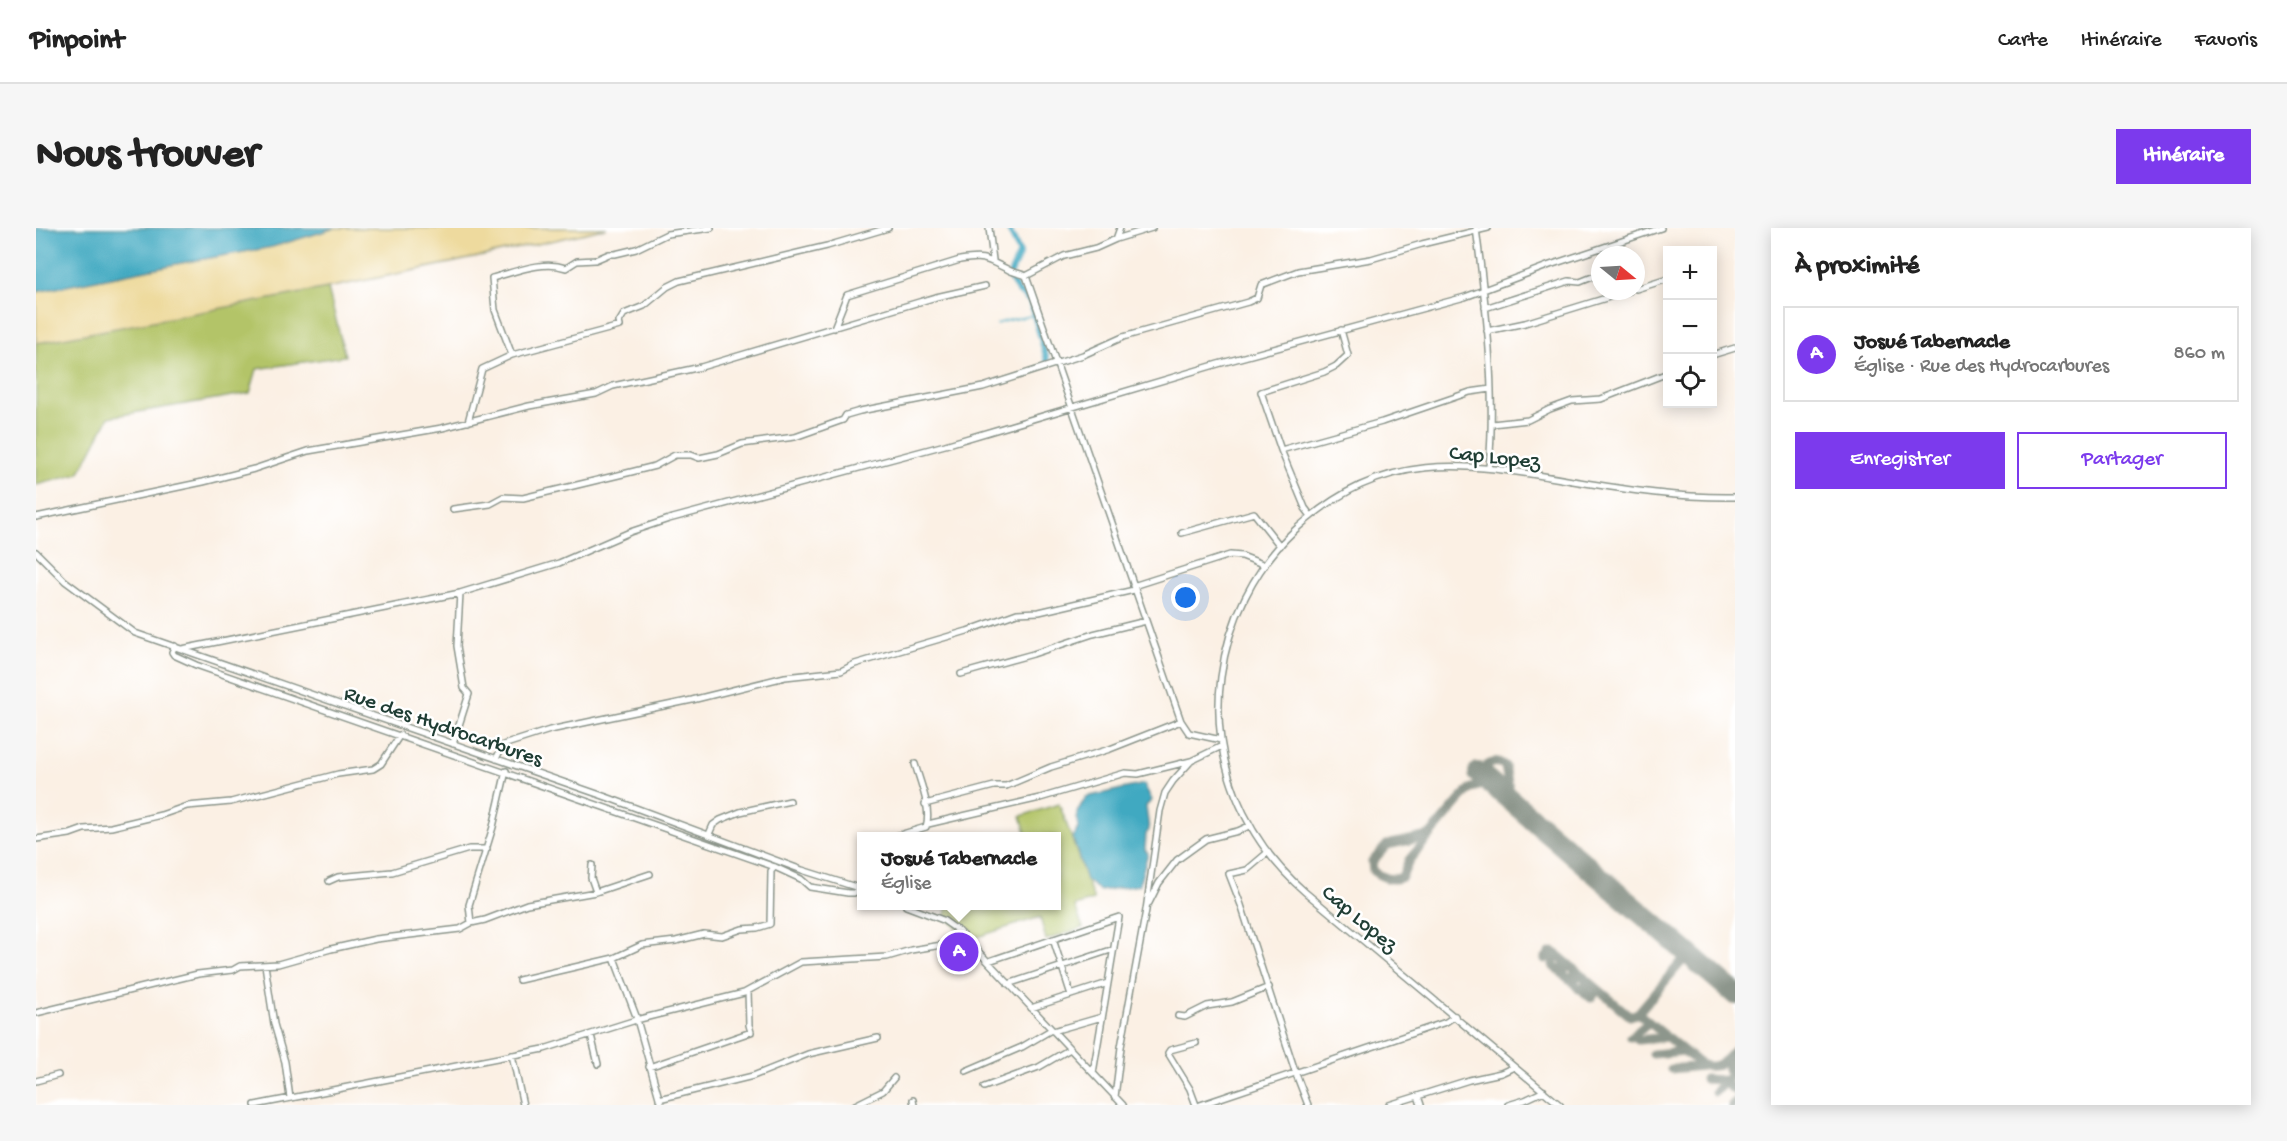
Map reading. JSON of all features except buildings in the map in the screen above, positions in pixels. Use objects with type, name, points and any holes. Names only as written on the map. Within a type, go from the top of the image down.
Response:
[{"type":"street","points":[[512,355],[495,310],[492,278],[552,264],[566,268],[577,261],[595,260],[609,254],[636,249],[667,234],[711,228]]},
{"type":"street","points":[[468,422],[482,369],[512,355],[620,326],[619,322],[624,314],[644,306],[667,287],[679,281],[826,246],[888,228]]},
{"type":"street","points":[[989,228],[993,260]]},
{"type":"street","points":[[1116,239],[1120,228]]},
{"type":"street","points":[[834,328],[847,295],[960,260],[974,258],[993,260],[1005,269],[1026,276],[1064,256],[1096,248],[1152,228]]},
{"type":"street","points":[[453,509],[490,504],[503,497],[523,498],[627,473],[655,466],[675,455],[691,455],[699,458],[718,454],[742,444],[795,437],[843,420],[846,415],[983,387],[1056,364],[1123,337],[1248,302],[1257,298],[1261,285],[1298,271],[1371,259],[1488,228]]},
{"type":"street","points":[[183,649],[460,593],[559,563],[630,532],[669,519],[945,446],[1218,364],[1465,297],[1661,228]]},
{"type":"street","points":[[1477,230],[1491,389],[1492,424],[1489,467]]},
{"type":"street","points":[[1026,276],[1180,721],[1189,733],[1221,743]]},
{"type":"street","points":[[1485,308],[1569,281],[1580,282],[1591,278]]},
{"type":"street","points":[[1645,286],[1663,281]]},
{"type":"street","points":[[36,518],[212,480],[308,451],[433,430],[529,406],[596,394],[613,386],[701,367],[936,297],[985,286]]},
{"type":"street","points":[[1487,331],[1525,323],[1600,300]]},
{"type":"street","points":[[1311,516],[1305,508],[1281,450],[1261,392],[1336,366],[1348,355],[1341,330]]},
{"type":"street","points":[[1716,354],[1735,348]]},
{"type":"street","points":[[1492,424],[1528,420],[1572,401],[1601,399],[1663,375]]},
{"type":"street","points":[[1281,450],[1382,422],[1470,392],[1491,389]]},
{"type":"street","name":"Cap Lopez","points":[[1560,1105],[1379,950],[1294,882],[1267,853],[1249,826],[1231,785],[1221,743],[1219,692],[1228,642],[1244,599],[1280,546],[1311,516],[1349,491],[1395,473],[1440,465],[1489,467],[1644,492],[1704,498],[1735,497]]},
{"type":"street","points":[[1182,533],[1254,513],[1280,546]]},
{"type":"street","name":"Rue des Hydrocarbures","points":[[36,552],[65,581],[129,630],[678,822],[802,870],[857,886]]},
{"type":"street","points":[[496,759],[503,746],[550,730],[692,700],[785,677],[843,671],[855,664],[968,631],[1017,612],[1039,612],[1134,588],[1230,555],[1242,556],[1265,565]]},
{"type":"street","points":[[453,744],[469,694],[464,688],[457,644],[460,593]]},
{"type":"street","points":[[961,674],[1093,634],[1146,621]]},
{"type":"street","points":[[175,646],[172,652],[174,656],[196,665],[775,867],[819,889],[854,893],[857,890]]},
{"type":"street","points":[[925,804],[994,786],[1006,786],[1051,767],[1110,749],[1180,721]]},
{"type":"street","points":[[36,839],[70,834],[84,829],[111,827],[187,806],[231,802],[338,774],[373,769],[381,764],[400,735]]},
{"type":"street","points":[[1114,1097],[1146,910],[1160,811],[1173,781],[1191,761],[1221,743]]},
{"type":"street","points":[[919,832],[928,824],[1040,798],[1125,773],[1137,774],[1191,761]]},
{"type":"street","points":[[471,923],[470,905],[509,764]]},
{"type":"street","points":[[915,765],[928,824]]},
{"type":"street","points":[[709,834],[713,825],[720,820],[740,812],[790,801]]},
{"type":"street","points":[[674,831],[678,822]]},
{"type":"street","points":[[1146,910],[1159,883],[1177,860],[1206,839],[1249,826]]},
{"type":"street","points":[[328,881],[338,877],[392,872],[469,849],[487,849]]},
{"type":"street","points":[[1267,853],[1247,870],[1229,874],[1308,1105]]},
{"type":"street","points":[[592,865],[591,878],[596,892]]},
{"type":"street","points":[[519,980],[614,958],[642,945],[676,941],[704,934],[722,936],[742,929],[770,924],[771,870],[775,867]]},
{"type":"street","points":[[36,1013],[198,974],[233,970],[240,966],[278,964],[376,939],[460,929],[527,904],[596,892],[650,874]]},
{"type":"street","points":[[917,910],[943,920],[960,932],[1123,1105]]},
{"type":"street","points":[[989,961],[1119,917],[1093,1073]]},
{"type":"street","points":[[255,1105],[544,1049],[636,1020],[727,999],[748,991],[801,962],[887,957],[942,945],[960,932]]},
{"type":"street","points":[[1053,939],[1071,995]]},
{"type":"street","points":[[1008,984],[1114,949]]},
{"type":"street","points":[[614,958],[636,1020],[660,1102],[753,1076],[808,1054],[838,1049],[878,1038]]},
{"type":"street","points":[[265,965],[274,1024],[285,1062],[290,1098]]},
{"type":"street","points":[[1030,1008],[1108,983]]},
{"type":"street","points":[[1178,1016],[1185,1017],[1208,1006],[1232,1002],[1269,987]]},
{"type":"street","points":[[650,1067],[751,1032],[748,991]]},
{"type":"street","points":[[1196,1042],[1170,1050],[1168,1053],[1198,1105],[1296,1074],[1446,1022],[1455,1016]]},
{"type":"street","points":[[966,1071],[1022,1047],[1052,1030],[1102,1017]]},
{"type":"street","points":[[591,1035],[598,1064]]},
{"type":"street","points":[[984,1087],[1039,1067],[1070,1049]]},
{"type":"street","points":[[512,1055],[523,1105]]},
{"type":"street","points":[[1389,1105],[1469,1080],[1501,1073],[1514,1067]]},
{"type":"street","points":[[36,1081],[58,1075]]},
{"type":"street","points":[[855,1105],[883,1091],[894,1078]]},
{"type":"street","points":[[1508,1105],[1523,1103],[1544,1092]]},
{"type":"street","points":[[1418,1096],[1421,1105]]},
{"type":"green space","points":[[328,288],[345,356],[257,369],[250,393],[109,417],[79,474],[36,485],[36,343]]},
{"type":"green space","points":[[1059,804],[1094,900],[1075,906],[1083,928],[1046,940],[1040,917],[971,939],[945,917],[947,910],[1061,910],[1061,832],[1026,832],[1021,816]]},
{"type":"sand","points":[[335,228],[607,228],[394,275],[36,343],[36,292],[272,247]]},
{"type":"water","points":[[36,228],[335,228],[272,247],[36,292]]},
{"type":"water","points":[[1144,784],[1152,800],[1146,806],[1149,830],[1146,834],[1145,850],[1148,853],[1139,885],[1100,891],[1086,880],[1073,838],[1078,828],[1077,812],[1086,797]]},
{"type":"waterway","points":[[1008,228],[1020,253],[1009,277],[1018,291],[1030,301],[1048,363]]},
{"type":"waterway","points":[[997,324],[1035,315]]},
{"type":"taxiway","points":[[1486,789],[1481,779],[1485,767],[1495,763],[1503,764],[1511,800]]},
{"type":"taxiway","points":[[1431,834],[1387,845],[1372,862],[1373,871],[1387,878],[1402,877],[1409,860],[1466,793],[1482,785],[1493,791],[1501,792]]},
{"type":"taxiway","points":[[1545,959],[1554,952],[1630,1016],[1638,1013],[1683,960],[1694,958]]},
{"type":"taxiway","points":[[1557,955],[1554,967],[1560,970],[1565,965]]},
{"type":"taxiway","points":[[1565,966],[1568,964],[1562,973],[1569,979],[1572,979],[1576,972]]},
{"type":"taxiway","points":[[1578,974],[1574,983],[1579,989],[1582,989],[1587,981]]},
{"type":"taxiway","points":[[1589,986],[1584,992],[1591,998],[1598,990]]},
{"type":"taxiway","points":[[1638,1013],[1702,1065],[1717,1065],[1735,1049]]},
{"type":"taxiway","points":[[1631,1037],[1649,1022]]},
{"type":"taxiway","points":[[1638,1040],[1667,1037]]},
{"type":"taxiway","points":[[1653,1054],[1684,1051]]},
{"type":"taxiway","points":[[1731,1054],[1728,1059],[1728,1069],[1735,1076]]},
{"type":"taxiway","points":[[1671,1069],[1702,1066]]},
{"type":"taxiway","points":[[1715,1092],[1728,1078]]},
{"type":"taxiway","points":[[1705,1079],[1722,1080],[1735,1091]]},
{"type":"taxiway","points":[[1732,1105],[1735,1102]]},
{"type":"runway","points":[[1479,773],[1735,994]]},
{"type":"place","name":"Josué Tabernacle","points":[[959,952]]}]
